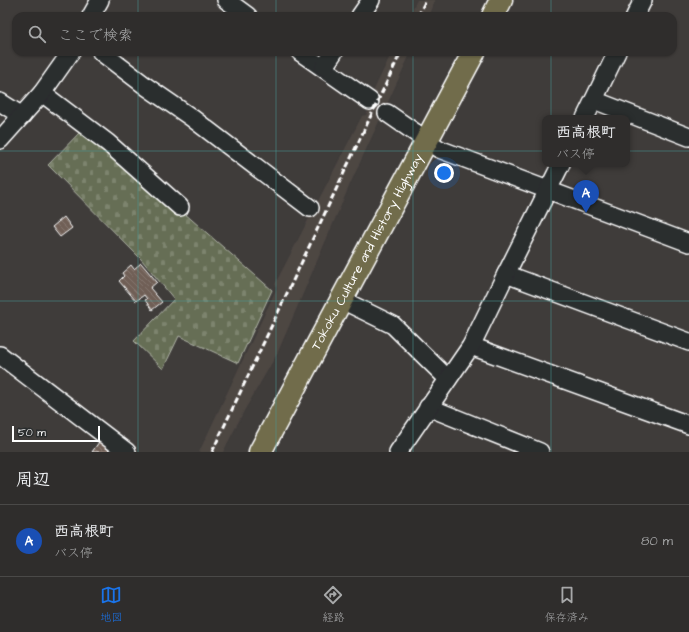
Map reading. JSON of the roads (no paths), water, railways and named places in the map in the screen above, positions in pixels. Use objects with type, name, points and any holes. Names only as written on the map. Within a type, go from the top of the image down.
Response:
[{"type":"highway","points":[[495,12],[501,0]]},
{"type":"highway","name":"Tokoku Culture and History Highway","points":[[264,451],[342,300],[472,56]]},
{"type":"street","points":[[93,12],[100,0]]},
{"type":"street","points":[[226,0],[242,12]]},
{"type":"street","points":[[363,12],[371,0]]},
{"type":"street","points":[[637,12],[643,0]]},
{"type":"street","points":[[0,140],[42,93],[68,56]]},
{"type":"street","points":[[106,56],[147,87],[192,118],[310,208]]},
{"type":"street","points":[[306,56],[370,101]]},
{"type":"street","points":[[324,67],[331,56]]},
{"type":"street","points":[[586,115],[615,56]]},
{"type":"street","points":[[42,93],[108,143],[180,207]]},
{"type":"street","points":[[594,100],[688,133]]},
{"type":"street","points":[[0,102],[22,116]]},
{"type":"street","points":[[387,113],[439,149],[689,243]]},
{"type":"street","points":[[398,452],[471,346],[560,167]]},
{"type":"street","points":[[506,274],[689,342]]},
{"type":"street","points":[[342,300],[393,325],[448,379]]},
{"type":"street","points":[[471,346],[689,425]]},
{"type":"street","points":[[0,355],[128,452]]},
{"type":"street","points":[[428,407],[540,452]]},
{"type":"railway","points":[[420,12],[426,0]]},
{"type":"railway","points":[[212,452],[399,56]]},
{"type":"place","name":"西高根町","points":[[586,213]]}]
